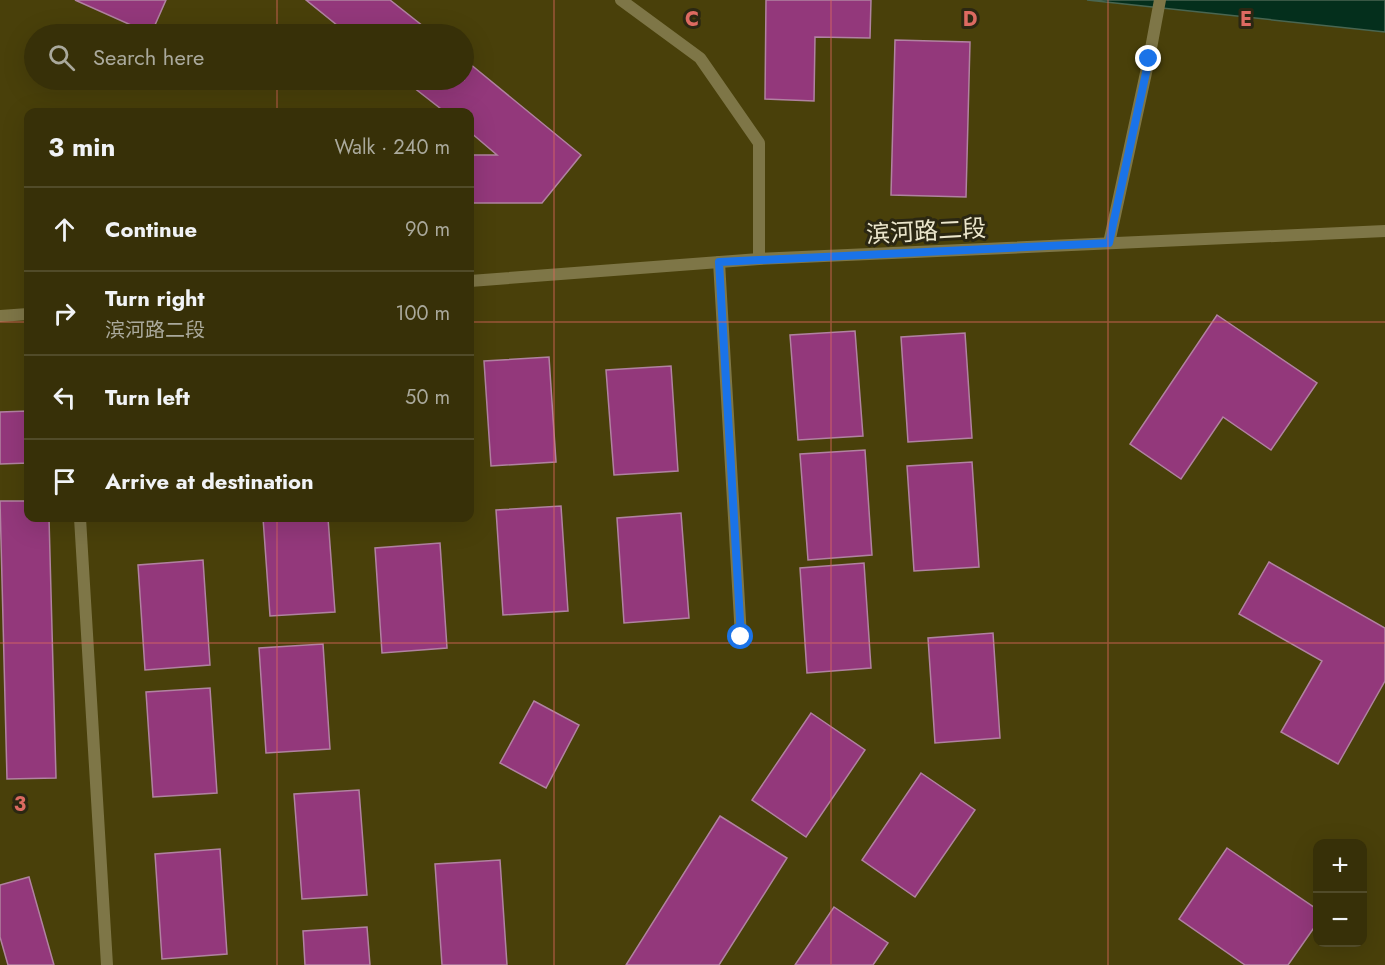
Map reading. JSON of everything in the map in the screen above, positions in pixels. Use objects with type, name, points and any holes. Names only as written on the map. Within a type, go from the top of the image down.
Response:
[{"type":"street","points":[[621,0],[700,58],[759,143],[759,259]]},
{"type":"street","points":[[1109,243],[1160,0]]},
{"type":"street","name":"滨河路二段","points":[[474,281],[759,259],[1385,231]]},
{"type":"street","points":[[719,262],[741,637]]},
{"type":"street","points":[[0,316],[24,314]]},
{"type":"street","points":[[80,522],[107,965]]},
{"type":"shaded area","points":[[1087,0],[1385,0],[1385,32]]},
{"type":"building","points":[[75,0],[166,0],[155,24],[129,24]]},
{"type":"building","points":[[306,0],[390,0],[420,24],[336,24]]},
{"type":"building","points":[[766,0],[871,0],[870,38],[815,37],[814,101],[765,99]]},
{"type":"building","points":[[895,40],[970,42],[966,197],[891,195]]},
{"type":"building","points":[[474,67],[581,155],[542,203],[474,203],[474,155],[497,155],[474,135],[474,108],[440,108],[417,90],[474,90]]},
{"type":"building","points":[[1217,315],[1317,383],[1271,450],[1223,417],[1181,479],[1130,444]]},
{"type":"building","points":[[855,331],[863,436],[798,440],[790,335]]},
{"type":"building","points":[[965,333],[972,438],[908,442],[901,337]]},
{"type":"building","points":[[549,357],[556,462],[491,466],[484,361]]},
{"type":"building","points":[[671,366],[678,471],[614,475],[606,370]]},
{"type":"building","points":[[24,411],[24,463],[0,464],[0,412]]},
{"type":"building","points":[[865,450],[872,555],[808,560],[800,454]]},
{"type":"building","points":[[972,462],[979,567],[914,571],[907,466]]},
{"type":"building","points":[[0,501],[24,501],[24,522],[49,522],[56,778],[7,779]]},
{"type":"building","points":[[561,506],[568,611],[503,615],[496,510]]},
{"type":"building","points":[[681,513],[689,618],[624,623],[617,518]]},
{"type":"building","points":[[263,522],[328,522],[335,612],[270,616]]},
{"type":"building","points":[[440,543],[447,648],[382,653],[375,548]]},
{"type":"building","points":[[203,560],[210,665],[145,670],[138,565]]},
{"type":"building","points":[[1269,562],[1385,628],[1385,681],[1338,764],[1281,732],[1322,661],[1239,614]]},
{"type":"building","points":[[864,563],[871,668],[807,673],[800,568]]},
{"type":"building","points":[[993,633],[1000,738],[935,743],[928,638]]},
{"type":"building","points":[[323,644],[330,749],[266,753],[259,648]]},
{"type":"building","points":[[210,688],[217,793],[153,797],[146,692]]},
{"type":"building","points":[[534,701],[579,725],[546,788],[500,763]]},
{"type":"building","points":[[811,713],[865,750],[806,837],[752,800]]},
{"type":"building","points":[[921,773],[975,810],[915,897],[862,860]]},
{"type":"building","points":[[359,790],[367,895],[302,899],[294,794]]},
{"type":"building","points":[[720,816],[787,858],[719,965],[626,965]]},
{"type":"building","points":[[1227,848],[1313,907],[1313,929],[1288,965],[1245,965],[1179,919]]},
{"type":"building","points":[[220,849],[227,954],[162,959],[155,854]]},
{"type":"building","points":[[500,860],[507,965],[442,965],[435,864]]},
{"type":"building","points":[[29,877],[54,965],[8,965],[0,937],[0,885]]},
{"type":"building","points":[[834,907],[888,943],[873,965],[795,965]]},
{"type":"building","points":[[367,927],[370,965],[305,965],[303,931]]},
{"type":"route","points":[[741,637],[719,262],[1109,243],[1149,59]]}]
